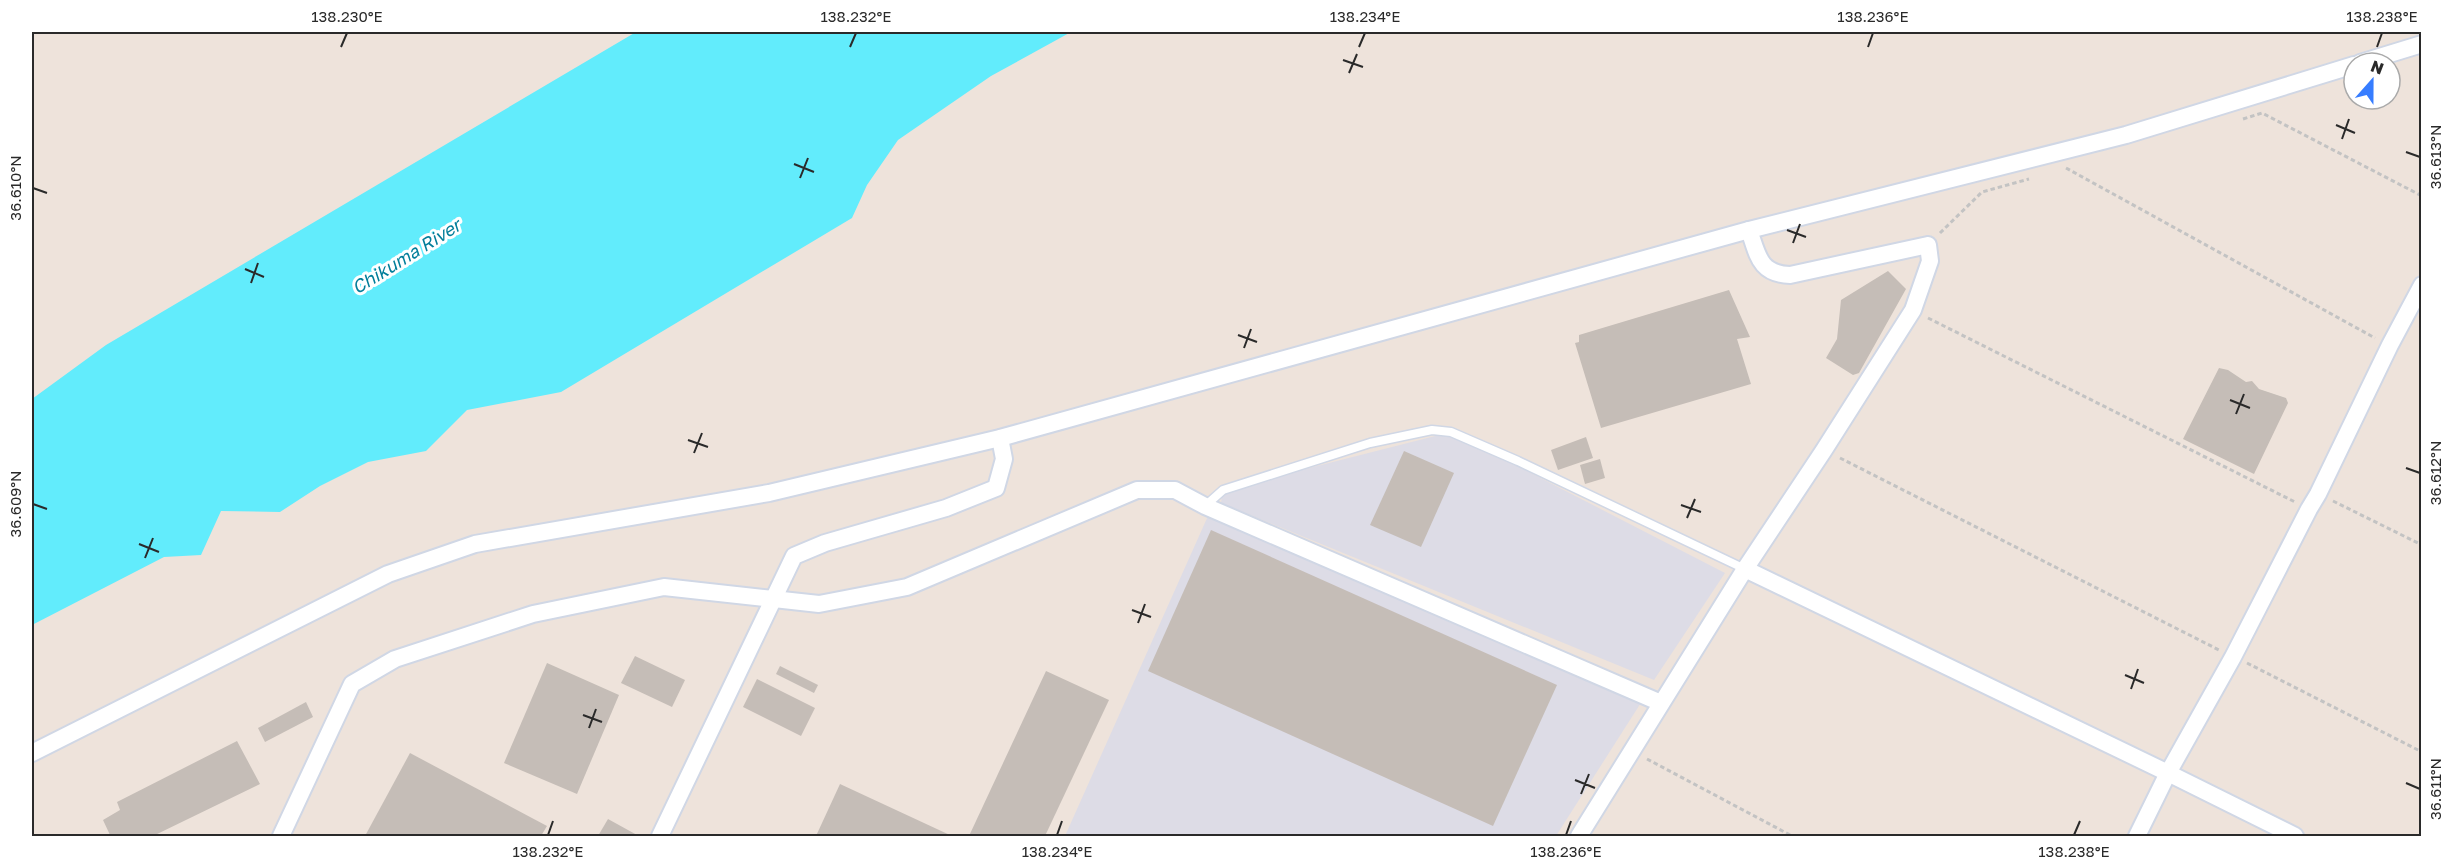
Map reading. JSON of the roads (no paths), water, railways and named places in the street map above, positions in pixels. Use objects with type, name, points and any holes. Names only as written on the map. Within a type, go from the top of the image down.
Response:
[{"type":"street","points":[[2399,51],[2421,44]]},
{"type":"street","points":[[32,753],[388,574],[475,544],[769,493],[1000,438],[1749,230],[2126,135],[2342,69]]},
{"type":"street","points":[[1579,837],[1745,569],[1914,310],[1929,261],[1928,245],[1790,275],[1776,274],[1762,266],[1749,230]]},
{"type":"street","points":[[2137,837],[2168,773],[2234,657],[2308,509],[2318,494],[2421,285]]},
{"type":"street","points":[[660,837],[771,599],[794,556],[825,543],[946,508],[996,488],[1004,459],[1000,438]]},
{"type":"street","points":[[281,837],[352,684],[395,659],[533,614],[664,587],[819,604],[907,587],[1137,490],[1175,490],[1205,506],[1661,703]]},
{"type":"street","points":[[1745,569],[2168,773],[2295,837]]},
{"type":"lane","points":[[1205,506],[1223,490],[1370,443],[1432,430],[1451,432],[1518,461],[1745,569]]},
{"type":"water","name":"Chikuma River","points":[[636,32],[1071,32],[991,76],[898,140],[867,185],[852,218],[561,392],[467,410],[426,451],[368,462],[320,486],[280,512],[221,511],[201,555],[164,557],[32,625],[32,399],[106,345]]}]
